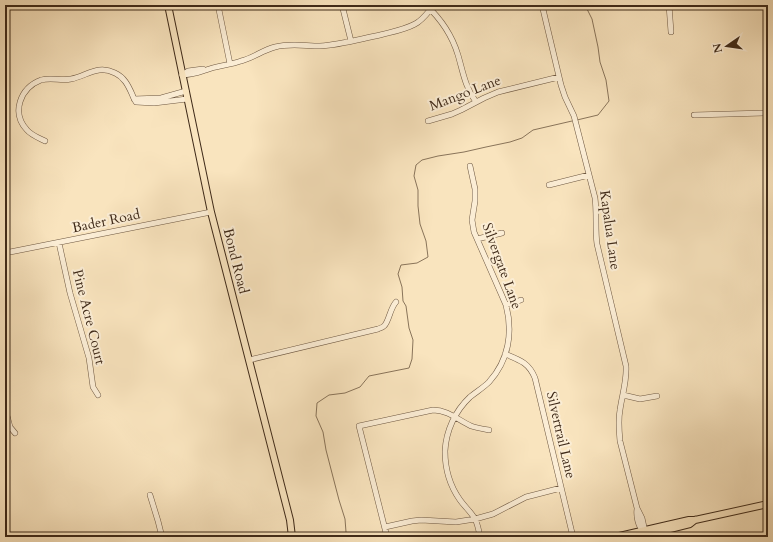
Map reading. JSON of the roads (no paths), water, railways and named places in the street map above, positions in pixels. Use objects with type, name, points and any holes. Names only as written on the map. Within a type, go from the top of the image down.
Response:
[{"type":"main road","name":"Bond Road","points":[[168,5],[211,212],[290,520],[296,537]]},
{"type":"main road","points":[[615,537],[642,535],[690,520],[768,504]]},
{"type":"main road","name":"Bond Road","points":[[290,520],[292,537]]},
{"type":"street","points":[[218,5],[230,64]]},
{"type":"street","points":[[342,5],[351,41]]},
{"type":"street","points":[[426,5],[432,7],[453,40],[466,86],[476,102]]},
{"type":"street","name":"Kapalua Lane","points":[[542,5],[562,91],[574,116],[595,198],[597,244],[626,366],[626,380],[619,419],[620,441],[637,508],[636,513],[642,535]]},
{"type":"street","points":[[669,5],[671,32]]},
{"type":"street","points":[[182,75],[189,75],[243,61],[266,50],[284,45],[328,45],[409,27],[421,20],[432,7]]},
{"type":"street","points":[[45,141],[24,127],[18,110],[22,95],[35,83],[42,80],[70,79],[96,70],[106,70],[120,76],[125,81],[136,102],[154,104],[187,99]]},
{"type":"street","name":"Mango Lane","points":[[428,121],[462,110],[498,92],[559,77]]},
{"type":"street","points":[[134,99],[153,99],[186,91]]},
{"type":"street","points":[[694,115],[768,113]]},
{"type":"street","name":"Silvergate Lane","points":[[470,166],[475,195],[472,220],[474,232],[506,305],[510,331],[508,345],[500,366],[493,377],[464,404],[455,417],[446,443],[445,460],[448,477],[455,492],[475,519],[480,537]]},
{"type":"street","points":[[549,186],[589,175]]},
{"type":"street","name":"Bader Road","points":[[5,253],[211,212]]},
{"type":"street","points":[[477,239],[502,233]]},
{"type":"street","name":"Pine Acre Court","points":[[59,243],[70,293],[89,358],[93,387],[98,395]]},
{"type":"street","points":[[506,305],[521,300]]},
{"type":"street","points":[[249,360],[378,329],[384,326],[387,322],[393,305],[396,302]]},
{"type":"street","name":"Silvertrail Lane","points":[[505,354],[517,358],[526,364],[530,368],[535,378],[573,537]]},
{"type":"street","points":[[623,395],[640,399],[657,396]]},
{"type":"street","points":[[5,408],[8,421],[15,433]]},
{"type":"street","points":[[387,537],[359,426],[429,410],[438,410],[477,428],[489,430]]},
{"type":"street","points":[[385,527],[421,520],[456,522],[475,519],[493,514],[526,497],[561,488]]},
{"type":"street","points":[[150,495],[162,537]]},
{"type":"waterway","points":[[577,120],[598,115],[609,101],[606,80],[600,62],[592,19],[587,9],[587,5]]},
{"type":"waterway","points":[[348,537],[345,519],[326,450],[323,432],[316,416],[317,403],[329,395],[345,393],[360,387],[369,376],[409,368],[412,359],[413,340],[409,328],[406,306],[403,301],[402,287],[398,274],[401,265],[417,263],[428,257],[426,241],[420,224],[418,190],[414,176],[416,165],[422,160],[438,156],[510,142],[522,138],[533,130],[572,121]]}]
